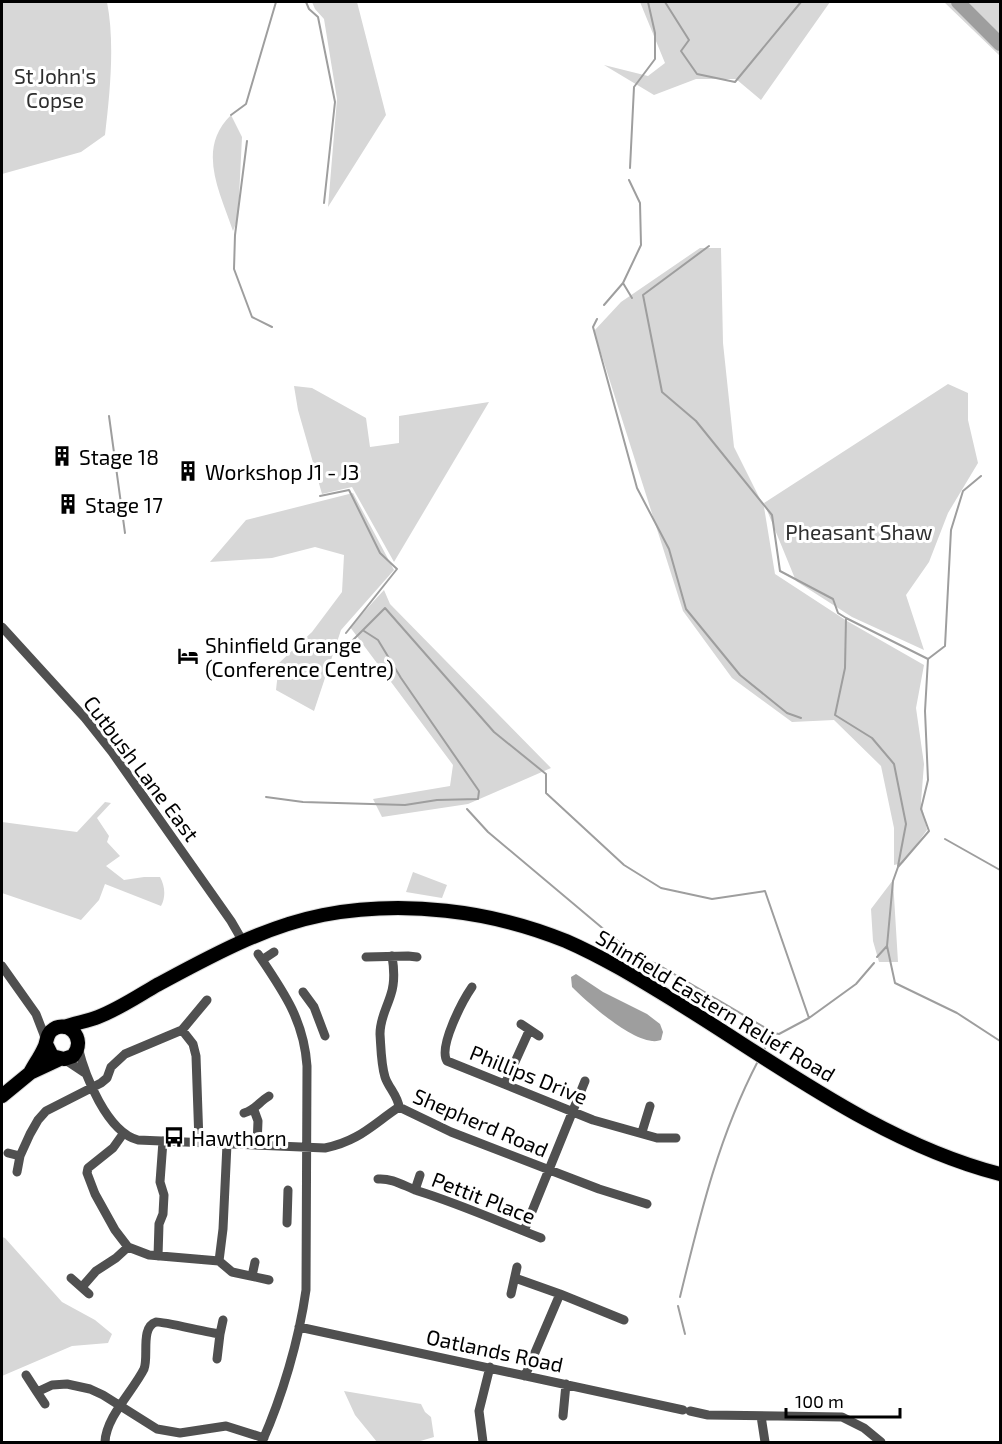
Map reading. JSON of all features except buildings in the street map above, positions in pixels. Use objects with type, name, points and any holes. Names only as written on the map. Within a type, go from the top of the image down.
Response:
[{"type":"main road","name":"Shinfield Eastern Relief Road","points":[[62,1027],[98,1017],[242,940],[267,930],[323,915],[397,908],[449,911],[534,930],[564,940],[624,970],[788,1072],[889,1131],[960,1162],[1000,1174]]},
{"type":"main road","name":"Shinfield Eastern Relief Road","points":[[78,1045],[98,1017]]},
{"type":"main road","points":[[2,1096],[30,1073],[73,1056],[78,1045],[74,1032],[62,1027],[51,1032],[30,1073]]},
{"type":"main road","points":[[46,1042],[49,1052],[62,1059]]},
{"type":"street","name":"Cutbush Lane East","points":[[2,627],[85,718],[112,752],[242,940]]},
{"type":"street","points":[[38,1392],[52,1385],[67,1384],[90,1389],[150,1425],[170,1432],[226,1425],[263,1440],[286,1373],[299,1327],[306,1290],[306,1056],[299,1024],[285,995],[260,957],[274,952]]},
{"type":"street","points":[[392,956],[392,994],[381,1018],[380,1031],[385,1076],[390,1090],[399,1102],[399,1107]]},
{"type":"street","points":[[366,957],[417,957]]},
{"type":"street","points":[[2,966],[36,1014],[46,1042]]},
{"type":"street","name":"Phillips Drive","points":[[472,987],[459,1009],[444,1052],[447,1060],[593,1120],[657,1138],[676,1138]]},
{"type":"street","points":[[303,992],[314,1007],[325,1036]]},
{"type":"street","points":[[17,1172],[20,1156],[38,1120],[46,1111],[107,1078],[111,1067],[125,1054],[182,1030],[207,1000]]},
{"type":"street","points":[[36,1014],[62,1027]]},
{"type":"street","points":[[299,1024],[319,1017]]},
{"type":"street","points":[[521,1024],[539,1036]]},
{"type":"street","points":[[182,1030],[193,1044],[196,1056],[199,1142]]},
{"type":"street","points":[[505,1084],[530,1031]]},
{"type":"street","points":[[78,1045],[85,1072],[113,1123],[123,1134],[138,1140],[307,1148]]},
{"type":"street","points":[[62,1059],[85,1072]]},
{"type":"street","points":[[524,1231],[585,1081]]},
{"type":"street","points":[[244,1113],[255,1110],[260,1102],[269,1096]]},
{"type":"street","points":[[642,1132],[650,1106]]},
{"type":"street","name":"Shepherd Road","points":[[307,1148],[325,1148],[344,1144],[399,1107],[451,1132],[599,1189],[647,1204]]},
{"type":"street","points":[[255,1110],[258,1120],[257,1146]]},
{"type":"street","points":[[123,1134],[113,1148],[88,1168],[87,1173],[95,1194],[115,1230],[128,1247],[140,1253],[158,1256],[219,1261],[232,1272],[269,1280]]},
{"type":"street","points":[[158,1256],[159,1224],[163,1214],[164,1195],[160,1182],[163,1141]]},
{"type":"street","points":[[219,1261],[223,1229],[227,1144]]},
{"type":"street","points":[[8,1153],[20,1156]]},
{"type":"street","name":"Pettit Place","points":[[415,1190],[420,1175]]},
{"type":"street","name":"Pettit Place","points":[[378,1179],[395,1181],[541,1238]]},
{"type":"street","points":[[287,1223],[288,1190]]},
{"type":"street","points":[[288,1210],[307,1210]]},
{"type":"street","points":[[82,1287],[96,1271],[128,1247]]},
{"type":"street","points":[[252,1276],[255,1262]]},
{"type":"street","points":[[511,1293],[517,1267]]},
{"type":"street","points":[[70,1278],[89,1294]]},
{"type":"street","points":[[515,1278],[560,1294],[612,1318],[624,1320]]},
{"type":"street","points":[[525,1376],[560,1294]]},
{"type":"street","points":[[217,1359],[223,1320]]},
{"type":"street","points":[[105,1443],[108,1429],[145,1367],[146,1340],[150,1326],[156,1322],[163,1322],[200,1332],[220,1334]]},
{"type":"street","name":"Oatlands Road","points":[[299,1327],[708,1415],[832,1416],[849,1419],[873,1434],[881,1443]]},
{"type":"street","points":[[483,1443],[479,1411],[489,1368]]},
{"type":"street","points":[[26,1375],[45,1404]]},
{"type":"street","points":[[563,1416],[566,1384]]},
{"type":"street","points":[[761,1416],[765,1443]]},
{"type":"green space","name":"St John's Copse","points":[[2,2],[107,2],[111,51],[105,135],[81,152],[2,174]]},
{"type":"green space","points":[[312,2],[357,2],[386,115],[328,207],[337,99],[324,19]]},
{"type":"green space","points":[[640,2],[830,2],[761,100],[736,79],[696,79],[654,95],[604,65],[648,76],[665,63]]},
{"type":"green space","points":[[944,2],[1000,2],[1000,56]]},
{"type":"green space","points":[[231,115],[242,137],[238,218],[233,231],[217,186],[213,156],[215,142],[221,128]]},
{"type":"green space","points":[[700,248],[721,248],[723,343],[734,447],[764,507],[775,574],[847,621],[924,665],[916,708],[924,764],[921,802],[927,830],[903,863],[894,865],[894,828],[881,766],[834,720],[792,722],[732,678],[683,611],[594,331],[621,302]]},
{"type":"green space","name":"Pheasant Shaw","points":[[948,384],[968,393],[968,420],[978,463],[948,513],[929,562],[906,595],[924,650],[852,617],[796,581],[764,503]]},
{"type":"green space","points":[[294,386],[312,388],[366,418],[370,447],[399,443],[399,416],[489,402],[394,562],[352,487],[322,494],[298,410]]},
{"type":"green space","points":[[353,493],[394,570],[341,630],[314,711],[276,690],[279,663],[312,632],[342,592],[344,555],[315,547],[272,558],[210,562],[246,520]]},
{"type":"green space","points":[[384,590],[390,604],[551,768],[468,804],[382,817],[373,799],[450,786],[453,765],[350,627]]},
{"type":"green space","points":[[105,802],[111,803],[97,818],[109,836],[107,842],[120,856],[106,866],[124,880],[160,877],[164,891],[161,906],[105,884],[99,900],[81,920],[2,893],[2,822],[77,832]]},
{"type":"green space","points":[[413,872],[447,885],[442,898],[406,892]]},
{"type":"green space","points":[[893,880],[898,962],[879,962],[873,941],[871,909]]},
{"type":"green space","points":[[2,1237],[62,1302],[95,1320],[112,1334],[108,1343],[72,1346],[2,1376]]},
{"type":"green space","points":[[344,1391],[421,1404],[431,1417],[434,1437],[417,1442],[377,1442],[355,1415]]},
{"type":"shaded area","points":[[576,974],[603,992],[647,1014],[660,1024],[663,1032],[661,1040],[651,1041],[640,1038],[601,1013],[572,987],[571,977]]},
{"type":"waterway","points":[[231,115],[246,104],[276,2]]},
{"type":"waterway","points":[[306,2],[309,9],[318,17],[335,102],[324,203]]},
{"type":"waterway","points":[[630,168],[634,87],[655,59],[655,33],[648,2]]},
{"type":"waterway","points":[[665,2],[689,40],[681,51],[697,74],[735,82],[801,2]]},
{"type":"waterway","points":[[958,2],[1000,44]]},
{"type":"waterway","points":[[247,141],[235,235],[234,269],[252,317],[272,327]]},
{"type":"waterway","points":[[604,305],[623,283],[641,245],[640,203],[629,180]]},
{"type":"waterway","points":[[709,246],[643,295],[662,392],[696,421],[772,515],[780,571],[833,599],[838,613],[846,618],[928,659]]},
{"type":"waterway","points":[[623,283],[632,298]]},
{"type":"waterway","points":[[597,319],[593,327],[637,488],[669,549],[686,609],[740,675],[787,713],[801,718]]},
{"type":"waterway","points":[[109,416],[125,533]]},
{"type":"waterway","points":[[981,476],[963,491],[951,530],[945,646],[928,659],[925,711],[928,780],[921,809],[929,831],[898,867],[893,881],[887,946],[895,983],[957,1013],[1000,1041]]},
{"type":"waterway","points":[[320,496],[349,490],[380,553],[397,569],[346,633]]},
{"type":"waterway","points":[[347,646],[385,608],[494,732],[546,774],[546,793],[624,865],[661,888],[712,899],[765,891],[809,1018],[856,984],[874,963]]},
{"type":"waterway","points":[[846,618],[845,668],[835,715],[872,738],[894,764],[906,824],[898,866]]},
{"type":"waterway","points":[[266,797],[303,802],[405,805],[437,800],[478,799],[479,791],[401,678],[378,640],[364,631]]},
{"type":"waterway","points":[[467,809],[488,832],[638,958],[657,964],[774,1033]]},
{"type":"waterway","points":[[945,839],[1000,870]]},
{"type":"waterway","points":[[877,957],[887,946]]},
{"type":"waterway","points":[[765,1048],[774,1033],[779,1034],[809,1018]]},
{"type":"waterway","points":[[680,1297],[721,1148],[758,1061]]},
{"type":"waterway","points":[[678,1306],[685,1334]]},
{"type":"place","name":"Stage 18","points":[[62,456]]},
{"type":"place","name":"Workshop J1 - J3","points":[[188,471]]},
{"type":"place","name":"Stage 17","points":[[68,504]]},
{"type":"place","name":"Shinfield Grange (Conference Centre)","points":[[188,656]]},
{"type":"place","name":"Hawthorn","points":[[174,1137]]}]
